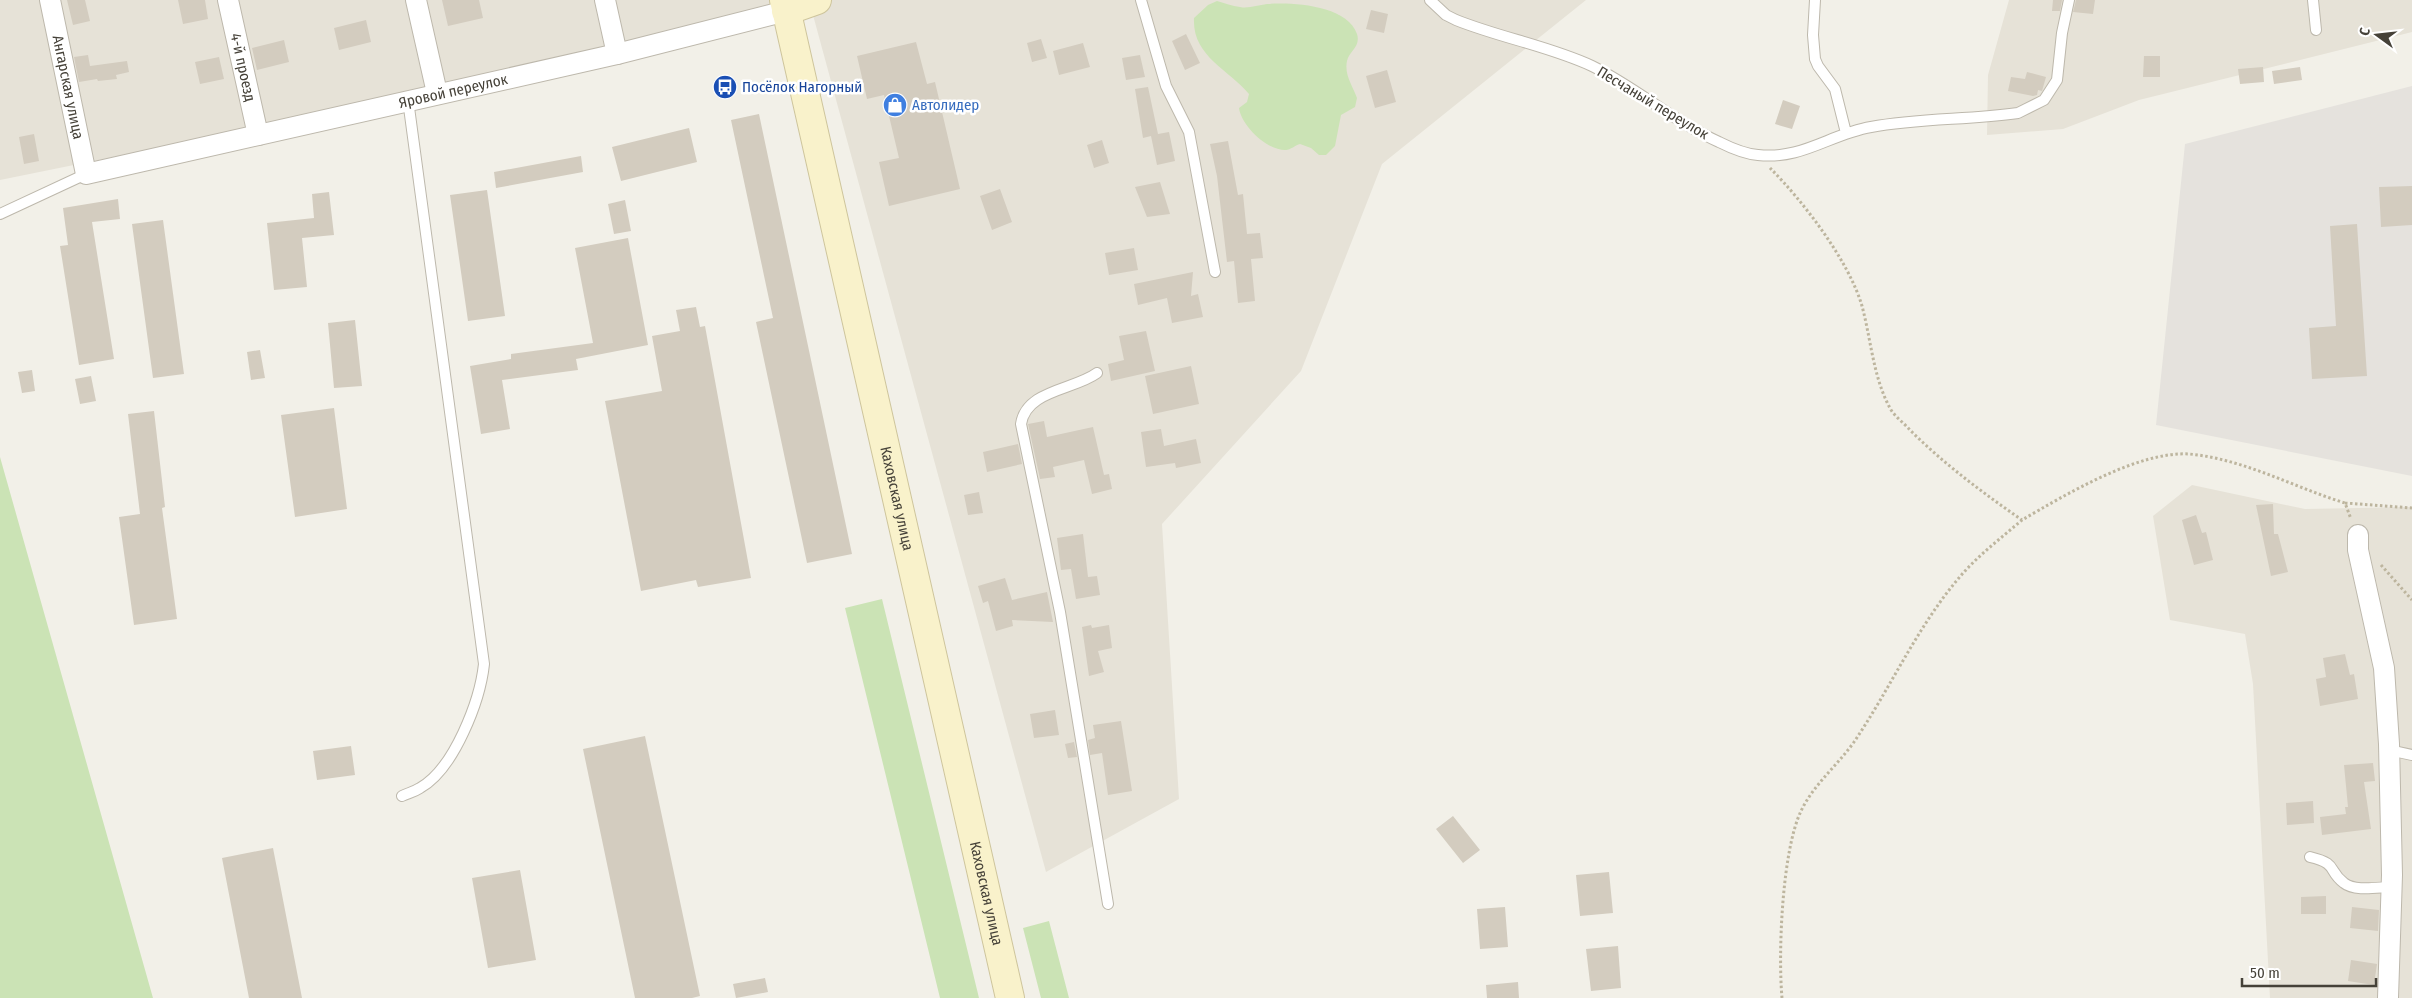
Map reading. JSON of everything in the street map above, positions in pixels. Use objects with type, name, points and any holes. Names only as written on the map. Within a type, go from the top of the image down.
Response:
[{"type":"main road","name":"Яровой переулок","points":[[785,5],[817,0]]},
{"type":"main road","name":"Каховская улица","points":[[785,5],[1010,998]]},
{"type":"street","name":"Ангарская улица","points":[[50,0],[86,174]]},
{"type":"street","name":"4-й проезд","points":[[228,0],[258,135]]},
{"type":"street","points":[[416,0],[437,93]]},
{"type":"street","points":[[605,0],[618,54]]},
{"type":"street","name":"Яровой переулок","points":[[86,174],[437,93],[618,54],[785,5]]},
{"type":"street","points":[[2356,532],[2358,550],[2384,668],[2389,750],[2392,887],[2388,998]]},
{"type":"lane","points":[[1141,0],[1166,86],[1189,132],[1215,272]]},
{"type":"lane","name":"Песчаный переулок","points":[[1430,0],[1446,15],[1456,20],[1545,48],[1593,67],[1682,124],[1731,148],[1758,155],[1805,151],[1846,133],[1895,123],[1978,118],[2018,113],[2036,105],[2044,100],[2056,80],[2062,33],[2069,0]]},
{"type":"lane","points":[[1816,0],[1813,35],[1815,59],[1835,89],[1846,133]]},
{"type":"lane","points":[[2313,0],[2316,30]]},
{"type":"lane","points":[[402,796],[421,788],[445,764],[466,726],[478,699],[484,664],[408,100]]},
{"type":"lane","points":[[0,214],[86,174]]},
{"type":"lane","points":[[1097,373],[1086,381],[1053,392],[1035,402],[1025,411],[1021,424],[1060,612],[1108,904]]},
{"type":"lane","points":[[2389,750],[2412,755]]},
{"type":"lane","points":[[2310,857],[2327,862],[2348,886],[2392,887]]},
{"type":"path","points":[[1758,155],[1789,187],[1840,259],[1854,283],[1881,387],[1890,409],[1922,441],[1991,498],[2022,520]]},
{"type":"path","points":[[1782,998],[1783,928],[1787,866],[1801,811],[1816,786],[1853,742],[1915,639],[1958,578],[2022,520],[2074,491],[2134,464],[2161,457],[2188,454],[2237,464],[2345,503],[2412,508]]},
{"type":"path","points":[[2345,503],[2356,532]]},
{"type":"shaded area","points":[[0,0],[1586,0],[1382,164],[1301,371],[1162,524],[1179,799],[1046,872],[813,15],[0,180]]},
{"type":"shaded area","points":[[2009,0],[2412,0],[2412,32],[2139,100],[2063,129],[1987,135],[1988,75]]},
{"type":"shaded area","points":[[2412,86],[2412,476],[2156,425],[2185,144]]},
{"type":"shaded area","points":[[2192,485],[2305,509],[2412,507],[2412,998],[2270,998],[2253,684],[2245,634],[2170,620],[2153,516]]},
{"type":"green space","points":[[1217,1],[1243,7],[1290,4],[1318,7],[1331,11],[1351,24],[1358,38],[1346,66],[1349,80],[1357,98],[1355,107],[1341,115],[1335,146],[1326,155],[1319,155],[1311,148],[1300,144],[1286,150],[1271,146],[1256,136],[1245,122],[1239,108],[1247,102],[1249,94],[1205,52],[1195,31],[1194,18],[1208,5]]},
{"type":"green space","points":[[0,457],[153,998],[0,998]]},
{"type":"green space","points":[[882,599],[979,998],[940,998],[845,608]]},
{"type":"green space","points":[[1049,921],[1069,998],[1041,998],[1023,928]]},
{"type":"building","points":[[67,0],[85,0],[90,21],[73,25]]},
{"type":"building","points":[[178,0],[205,0],[208,19],[183,24]]},
{"type":"building","points":[[442,0],[479,0],[483,18],[448,26]]},
{"type":"building","points":[[2053,0],[2062,0],[2060,11],[2052,11]]},
{"type":"building","points":[[2076,0],[2095,0],[2093,14],[2073,12]]},
{"type":"building","points":[[1371,10],[1388,14],[1384,33],[1366,29]]},
{"type":"building","points":[[366,20],[371,42],[339,50],[334,28]]},
{"type":"building","points":[[1186,34],[1200,63],[1185,70],[1172,41]]},
{"type":"building","points":[[1041,39],[1047,58],[1032,62],[1027,43]]},
{"type":"building","points":[[284,40],[289,62],[257,70],[252,48]]},
{"type":"building","points":[[916,42],[927,84],[935,82],[960,189],[889,206],[879,162],[899,158],[884,95],[867,99],[857,56]]},
{"type":"building","points":[[1083,43],[1090,67],[1059,75],[1053,51]]},
{"type":"building","points":[[88,55],[90,66],[127,61],[129,72],[116,75],[117,79],[98,81],[97,79],[79,82],[74,57]]},
{"type":"building","points":[[1140,55],[1145,77],[1126,80],[1122,58]]},
{"type":"building","points":[[2144,56],[2160,56],[2160,77],[2143,77]]},
{"type":"building","points":[[219,57],[224,79],[200,84],[195,62]]},
{"type":"building","points":[[2263,67],[2264,82],[2240,84],[2238,69]]},
{"type":"building","points":[[2300,67],[2302,80],[2274,84],[2272,71]]},
{"type":"building","points":[[1387,70],[1396,102],[1375,108],[1366,76]]},
{"type":"building","points":[[2027,72],[2046,77],[2042,91],[2038,90],[2037,95],[2033,96],[2008,91],[2011,77],[2025,79]]},
{"type":"building","points":[[1148,87],[1158,134],[1169,132],[1175,161],[1157,165],[1151,136],[1143,138],[1135,89]]},
{"type":"building","points":[[1783,100],[1800,106],[1792,129],[1775,124]]},
{"type":"building","points":[[759,114],[852,554],[807,563],[756,322],[773,318],[731,120]]},
{"type":"building","points":[[689,128],[697,162],[621,181],[612,147]]},
{"type":"building","points":[[34,134],[39,161],[24,164],[19,137]]},
{"type":"building","points":[[1102,140],[1109,163],[1094,168],[1087,145]]},
{"type":"building","points":[[1228,141],[1238,195],[1243,194],[1247,234],[1260,233],[1263,258],[1251,259],[1255,301],[1238,303],[1234,261],[1227,262],[1217,176],[1210,144]]},
{"type":"building","points":[[581,156],[583,172],[496,188],[494,172]]},
{"type":"building","points":[[1160,182],[1170,214],[1147,217],[1135,187]]},
{"type":"building","points":[[2412,186],[2412,225],[2381,227],[2379,187]]},
{"type":"building","points":[[1000,189],[1012,222],[992,230],[980,196]]},
{"type":"building","points":[[487,190],[505,316],[468,321],[450,195]]},
{"type":"building","points":[[329,192],[334,235],[302,238],[307,287],[274,290],[267,223],[314,218],[312,194]]},
{"type":"building","points":[[118,199],[120,219],[92,222],[114,359],[79,365],[60,246],[68,245],[63,208]]},
{"type":"building","points":[[625,200],[631,231],[614,234],[608,204]]},
{"type":"building","points":[[163,220],[184,374],[153,378],[132,224]]},
{"type":"building","points":[[2357,224],[2367,376],[2312,379],[2309,328],[2336,326],[2330,226]]},
{"type":"building","points":[[628,238],[648,345],[576,359],[578,370],[502,380],[510,429],[481,434],[470,366],[511,359],[511,354],[593,343],[575,248]]},
{"type":"building","points":[[1134,248],[1138,270],[1109,275],[1105,253]]},
{"type":"building","points":[[1193,272],[1191,296],[1198,294],[1203,317],[1172,323],[1167,298],[1138,305],[1134,284]]},
{"type":"building","points":[[696,307],[700,327],[705,326],[751,578],[698,587],[696,580],[641,591],[605,401],[662,391],[652,336],[680,331],[676,310]]},
{"type":"building","points":[[355,320],[362,386],[334,388],[328,323]]},
{"type":"building","points":[[1146,331],[1155,371],[1111,381],[1108,364],[1124,360],[1119,336]]},
{"type":"building","points":[[260,350],[265,378],[251,380],[247,352]]},
{"type":"building","points":[[1191,366],[1199,404],[1153,414],[1145,376]]},
{"type":"building","points":[[32,370],[35,391],[22,393],[18,372]]},
{"type":"building","points":[[91,376],[96,401],[80,404],[75,379]]},
{"type":"building","points":[[334,408],[347,509],[295,517],[281,415]]},
{"type":"building","points":[[154,411],[165,507],[162,508],[177,619],[134,625],[119,517],[140,514],[128,414]]},
{"type":"building","points":[[1044,421],[1047,437],[1093,427],[1104,475],[1109,474],[1112,489],[1092,494],[1084,460],[1053,467],[1055,477],[1040,479],[1028,424]]},
{"type":"building","points":[[1161,429],[1164,446],[1196,439],[1201,463],[1176,468],[1175,463],[1146,467],[1141,432]]},
{"type":"building","points":[[1018,444],[1022,464],[987,472],[983,452]]},
{"type":"building","points":[[979,492],[983,513],[968,515],[964,495]]},
{"type":"building","points":[[2273,504],[2274,534],[2278,534],[2288,572],[2271,576],[2256,505]]},
{"type":"building","points":[[2196,515],[2202,533],[2206,532],[2213,560],[2194,565],[2182,520]]},
{"type":"building","points":[[1083,534],[1088,577],[1097,576],[1100,595],[1076,599],[1071,569],[1061,570],[1057,538]]},
{"type":"building","points":[[1005,578],[1012,600],[1047,592],[1053,622],[1012,620],[1013,626],[996,631],[988,601],[983,603],[978,586]]},
{"type":"building","points":[[1091,625],[1092,628],[1109,625],[1112,648],[1098,651],[1104,672],[1089,676],[1082,627]]},
{"type":"building","points":[[2345,654],[2350,675],[2354,674],[2358,699],[2320,706],[2316,679],[2326,677],[2323,658]]},
{"type":"building","points":[[1055,710],[1059,735],[1034,738],[1030,714]]},
{"type":"building","points":[[1121,721],[1132,791],[1108,795],[1102,753],[1090,755],[1088,740],[1095,738],[1093,725]]},
{"type":"building","points":[[645,736],[700,996],[692,998],[635,998],[583,749]]},
{"type":"building","points":[[1074,742],[1077,757],[1068,758],[1065,744]]},
{"type":"building","points":[[351,746],[355,775],[317,780],[313,751]]},
{"type":"building","points":[[2373,763],[2375,781],[2364,782],[2371,829],[2322,835],[2320,817],[2346,814],[2345,807],[2348,807],[2344,765]]},
{"type":"building","points":[[2313,801],[2314,823],[2287,825],[2286,803]]},
{"type":"building","points":[[1453,816],[1480,850],[1463,863],[1436,829]]},
{"type":"building","points":[[273,848],[302,998],[249,998],[222,858]]},
{"type":"building","points":[[520,870],[536,960],[488,968],[472,878]]},
{"type":"building","points":[[1609,872],[1613,913],[1580,916],[1576,875]]},
{"type":"building","points":[[2326,896],[2326,914],[2301,914],[2301,897]]},
{"type":"building","points":[[1505,907],[1508,947],[1480,949],[1477,909]]},
{"type":"building","points":[[2352,907],[2379,910],[2378,931],[2350,928]]},
{"type":"building","points":[[1618,946],[1621,988],[1591,991],[1586,949]]},
{"type":"building","points":[[2351,960],[2377,964],[2374,985],[2348,981]]},
{"type":"building","points":[[765,978],[768,992],[736,998],[733,984]]},
{"type":"building","points":[[1518,982],[1519,998],[1487,998],[1486,985]]},
{"type":"place","name":"Посёлок Нагорный","points":[[725,87]]},
{"type":"place","name":"Автолидер","points":[[895,105]]}]
